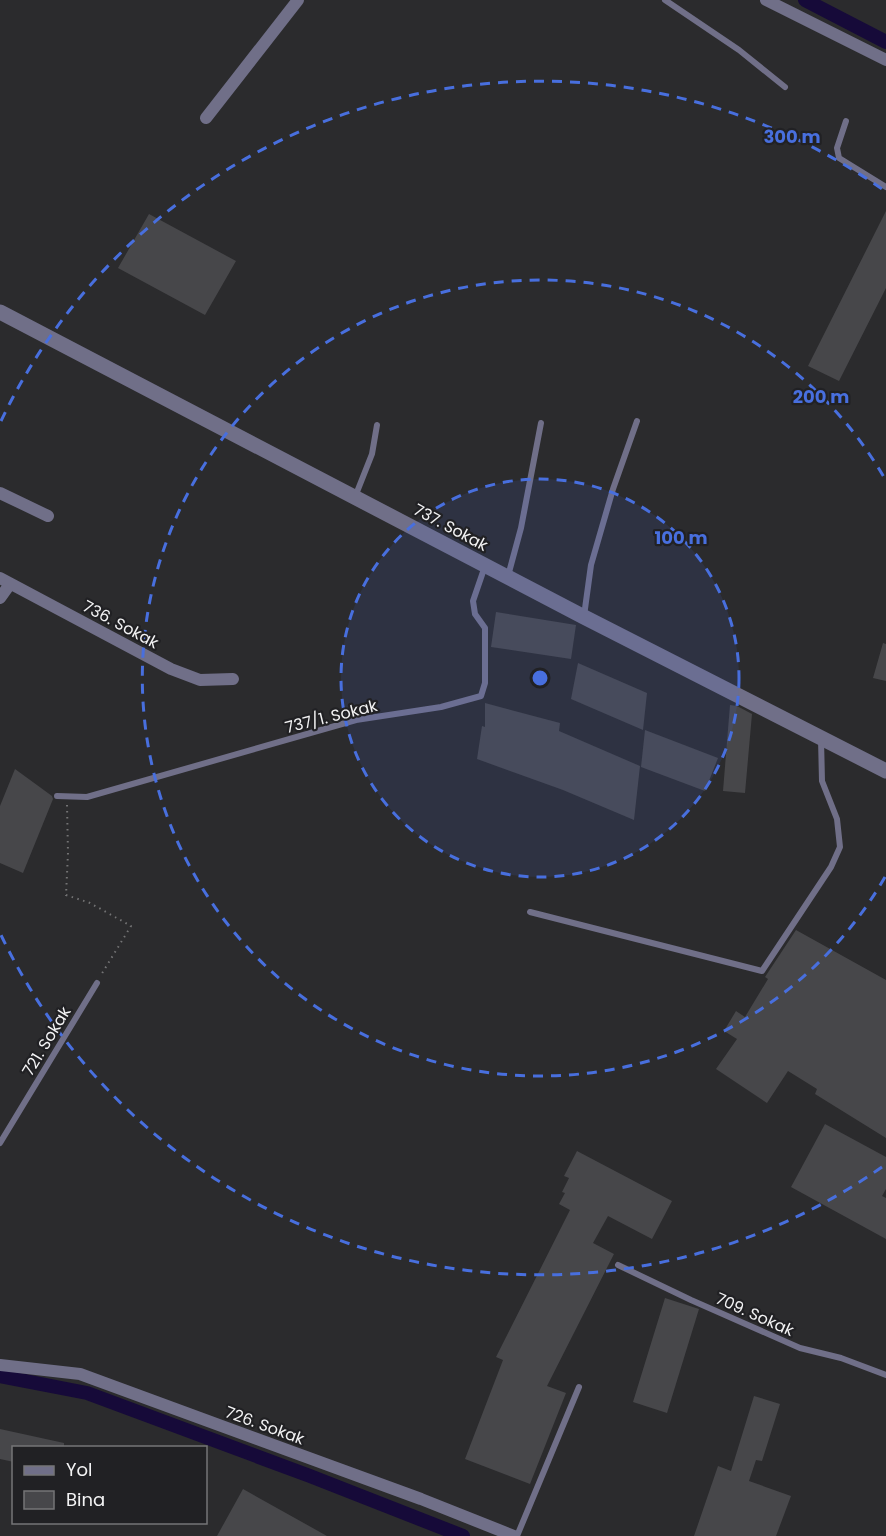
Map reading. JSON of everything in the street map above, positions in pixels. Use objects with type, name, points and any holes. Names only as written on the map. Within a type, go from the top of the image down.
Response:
[{"type":"street","points":[[206,118],[298,0]]},
{"type":"street","points":[[766,0],[886,60]]},
{"type":"street","name":"737. Sokak","points":[[0,312],[584,617],[886,771]]},
{"type":"street","points":[[0,493],[48,516]]},
{"type":"street","points":[[0,598],[5,581]]},
{"type":"street","name":"736. Sokak","points":[[5,581],[171,669],[200,680],[233,679]]},
{"type":"street","name":"726. Sokak","points":[[0,1365],[80,1374],[516,1536]]},
{"type":"lane","points":[[665,0],[739,51],[785,87]]},
{"type":"lane","points":[[846,121],[837,148],[838,158],[886,188]]},
{"type":"lane","points":[[584,617],[591,565],[613,489],[637,421]]},
{"type":"lane","points":[[507,577],[521,528],[541,423]]},
{"type":"lane","points":[[355,497],[372,454],[377,425]]},
{"type":"lane","name":"737/1. Sokak","points":[[57,796],[87,797],[356,720],[441,707],[481,696],[485,683],[484,628],[475,614],[473,600],[486,566]]},
{"type":"lane","points":[[530,912],[762,971],[831,867],[840,847],[837,819],[822,781],[822,739]]},
{"type":"lane","name":"721. Sokak","points":[[0,1143],[97,983]]},
{"type":"lane","name":"709. Sokak","points":[[618,1265],[691,1300],[800,1347],[841,1358],[886,1375]]},
{"type":"lane","points":[[516,1536],[579,1387]]},
{"type":"path","points":[[67,797],[66,895],[90,903],[131,926],[97,983]]},
{"type":"building","points":[[886,211],[886,288],[839,381],[808,366]]},
{"type":"building","points":[[149,214],[236,261],[205,315],[118,268]]},
{"type":"building","points":[[496,612],[576,625],[571,659],[491,647]]},
{"type":"building","points":[[883,643],[886,644],[886,681],[873,678]]},
{"type":"building","points":[[578,663],[647,693],[643,730],[571,699]]},
{"type":"building","points":[[485,703],[560,723],[559,731],[640,766],[634,820],[563,790],[477,759],[482,726],[485,727]]},
{"type":"building","points":[[730,705],[752,714],[745,793],[723,791]]},
{"type":"building","points":[[645,730],[718,758],[705,791],[641,767]]},
{"type":"building","points":[[15,769],[53,799],[23,873],[0,863],[0,806]]},
{"type":"building","points":[[796,930],[886,980],[886,1138],[815,1094],[817,1089],[788,1071],[767,1103],[716,1069],[737,1039],[724,1031],[736,1011],[745,1017],[768,979],[765,977]]},
{"type":"building","points":[[825,1124],[886,1157],[886,1189],[882,1196],[886,1198],[886,1239],[791,1187]]},
{"type":"building","points":[[577,1151],[672,1201],[652,1239],[608,1216],[593,1243],[614,1254],[547,1386],[566,1393],[530,1484],[465,1459],[503,1360],[496,1357],[570,1210],[559,1204],[569,1178],[564,1176]]},
{"type":"building","points":[[665,1298],[699,1309],[667,1413],[633,1402]]},
{"type":"building","points":[[754,1396],[780,1404],[762,1461],[756,1460],[749,1481],[791,1496],[776,1536],[694,1536],[718,1466],[731,1471]]},
{"type":"building","points":[[0,1429],[64,1443],[64,1446],[12,1446],[12,1462],[0,1459]]},
{"type":"building","points":[[243,1489],[327,1536],[217,1536]]},
{"type":"waterway","points":[[805,0],[886,42]]},
{"type":"waterway","points":[[0,1376],[87,1393],[463,1536]]}]
